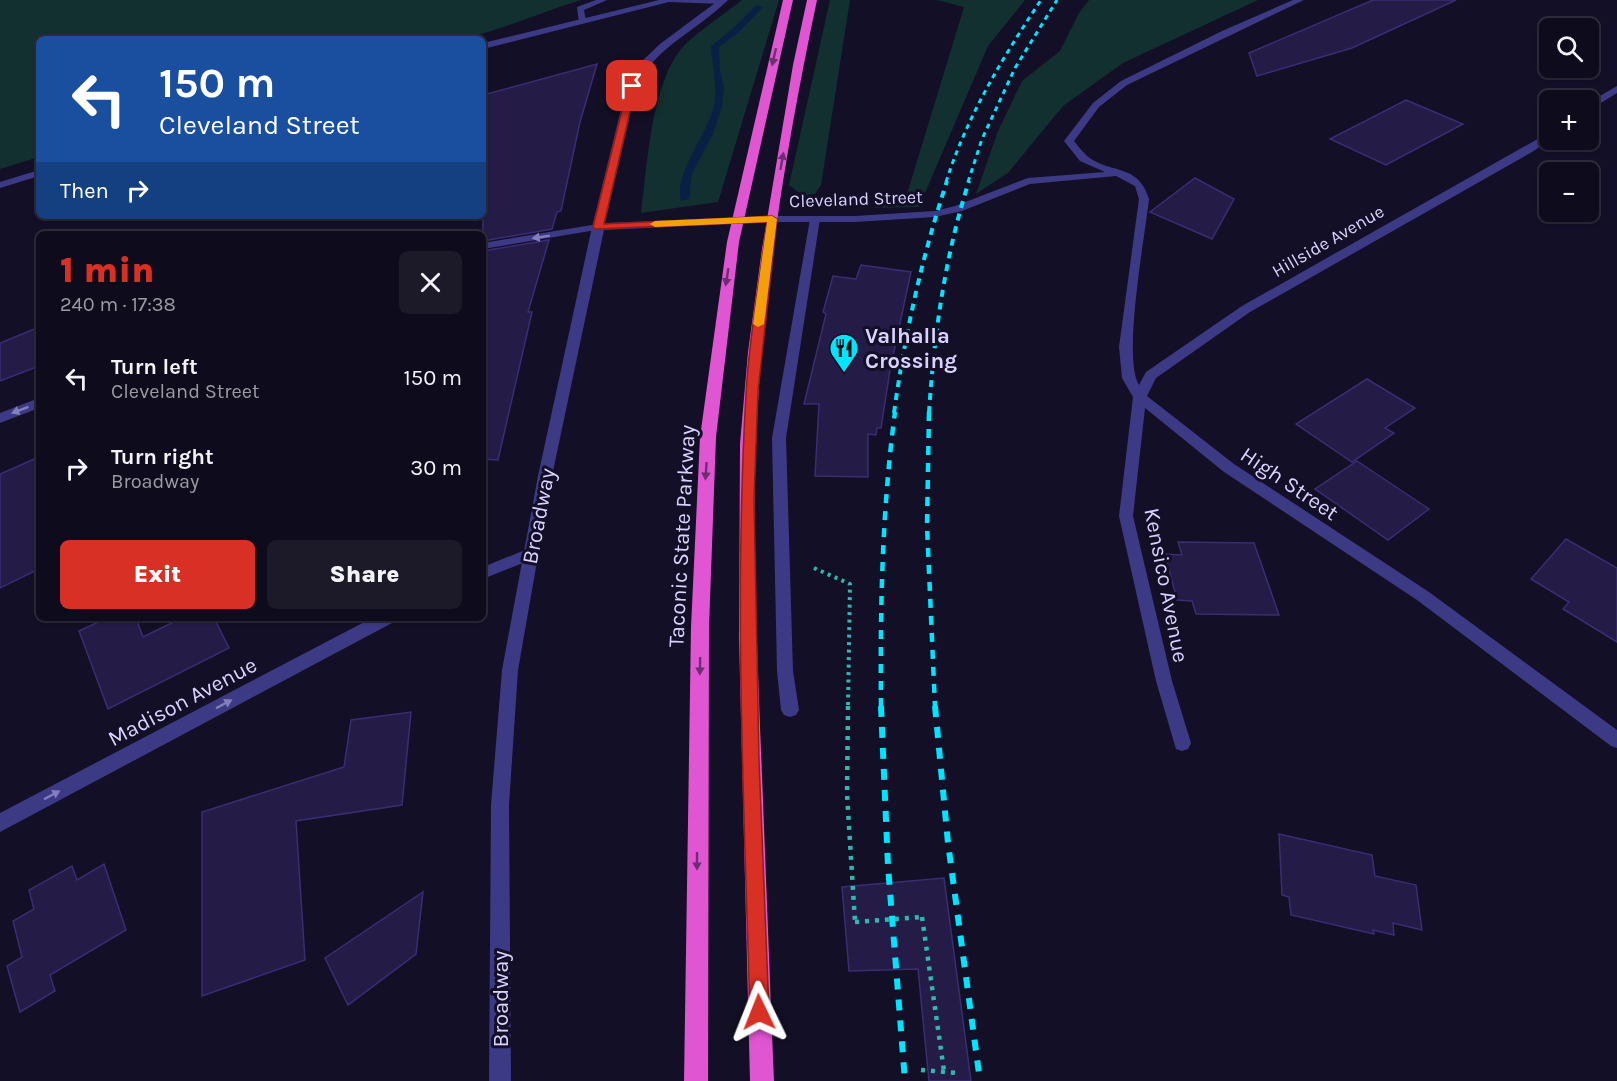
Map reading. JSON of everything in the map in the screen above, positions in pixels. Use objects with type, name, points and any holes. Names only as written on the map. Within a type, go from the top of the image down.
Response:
[{"type":"highway","name":"Taconic State Parkway","points":[[696,1081],[697,792],[704,495],[720,337],[738,220],[788,0]]},
{"type":"highway","points":[[762,1081],[751,760],[748,499],[752,391],[772,219],[798,66],[812,0]]},
{"type":"street","points":[[582,21],[580,9],[603,0]]},
{"type":"street","points":[[486,45],[669,0],[723,1]]},
{"type":"street","name":"High Street","points":[[1300,0],[1225,33],[1124,83],[1096,105],[1069,141],[1084,159],[1132,179],[1140,186],[1144,200],[1125,347],[1128,378],[1140,397],[1229,468],[1424,596],[1617,740]]},
{"type":"street","name":"Broadway","points":[[500,1081],[502,757],[510,670],[530,554],[623,116],[637,76],[652,55],[723,1]]},
{"type":"street","points":[[1599,101],[1617,89]]},
{"type":"street","name":"Hillside Avenue","points":[[1140,397],[1151,375],[1246,309],[1539,142]]},
{"type":"street","points":[[0,185],[36,174]]},
{"type":"street","name":"Cleveland Street","points":[[486,246],[598,227],[935,214],[958,209],[1028,181],[1090,174],[1119,174]]},
{"type":"street","points":[[790,710],[784,671],[779,438],[815,219]]},
{"type":"street","name":"Kensico Avenue","points":[[1140,397],[1126,516],[1164,681],[1182,743]]},
{"type":"street","points":[[0,418],[36,404]]},
{"type":"street","points":[[486,572],[530,554]]},
{"type":"street","name":"Madison Avenue","points":[[0,823],[380,621]]},
{"type":"path","points":[[782,556],[850,584],[847,795],[855,922],[922,917],[944,1071]]},
{"type":"path","points":[[921,1070],[958,1073]]},
{"type":"green space","points":[[0,0],[581,0],[473,36],[36,36],[36,158],[0,169]]},
{"type":"green space","points":[[742,0],[779,0],[718,202],[641,213],[652,127],[663,84],[671,65],[687,43]]},
{"type":"green space","points":[[830,0],[850,0],[821,185],[815,194],[802,195],[789,185]]},
{"type":"green space","points":[[937,0],[1025,0],[988,46],[919,207],[875,208],[879,191],[907,194],[964,7]]},
{"type":"green space","points":[[1089,0],[1258,0],[1123,63],[1063,106],[1008,173],[976,194],[998,131],[1022,81],[1060,51],[1079,13]]},
{"type":"building","points":[[1373,0],[1456,0],[1352,48],[1257,76],[1249,53]]},
{"type":"building","points":[[597,64],[580,122],[561,211],[557,212],[552,229],[486,240],[483,219],[486,219],[486,94]]},
{"type":"building","points":[[1406,100],[1463,124],[1386,165],[1330,139]]},
{"type":"building","points":[[1195,178],[1234,199],[1212,239],[1150,212]]},
{"type":"building","points":[[549,240],[528,312],[532,312],[498,460],[486,459],[486,250]]},
{"type":"building","name":"Valhalla Crossing","points":[[861,265],[911,272],[890,370],[881,428],[877,428],[876,435],[868,434],[868,477],[815,476],[819,404],[804,404],[826,314],[823,312],[833,276],[856,279]]},
{"type":"building","points":[[36,328],[36,367],[0,381],[0,343]]},
{"type":"building","points":[[1367,379],[1415,408],[1385,428],[1394,433],[1352,462],[1296,424]]},
{"type":"building","points":[[36,458],[36,570],[0,588],[0,474]]},
{"type":"building","points":[[1357,461],[1429,509],[1388,540],[1315,489]]},
{"type":"building","points":[[1566,539],[1617,568],[1617,642],[1563,609],[1569,602],[1531,579]]},
{"type":"building","points":[[1178,542],[1254,543],[1279,615],[1196,614],[1192,601],[1177,600],[1165,554],[1182,555]]},
{"type":"building","points":[[101,621],[137,621],[143,637],[176,621],[216,621],[229,648],[108,709],[79,631]]},
{"type":"building","points":[[411,712],[402,805],[296,821],[305,960],[202,996],[202,812],[344,767],[351,720]]},
{"type":"building","points":[[1279,834],[1372,855],[1375,876],[1416,885],[1422,930],[1393,923],[1394,935],[1373,930],[1374,934],[1291,915],[1289,897],[1282,895]]},
{"type":"building","points":[[104,864],[126,930],[50,975],[55,991],[20,1012],[7,966],[22,957],[13,921],[34,909],[29,890],[72,866],[77,880]]},
{"type":"building","points":[[944,878],[971,1081],[929,1081],[918,969],[849,971],[842,887]]},
{"type":"building","points":[[423,892],[416,954],[348,1005],[325,958]]},
{"type":"waterway","points":[[684,199],[687,174],[709,134],[718,106],[720,87],[716,71],[715,46],[735,31],[759,7]]},
{"type":"railway","points":[[946,182],[975,110],[1013,43],[1041,0]]},
{"type":"railway","points":[[968,182],[982,139],[1015,68],[1057,0]]},
{"type":"railway","points":[[894,413],[915,296],[947,181]]},
{"type":"railway","points":[[929,413],[942,296],[953,238],[969,181]]},
{"type":"railway","points":[[881,706],[883,559],[887,486],[895,412]]},
{"type":"railway","points":[[929,412],[927,526],[935,707]]},
{"type":"railway","points":[[881,706],[888,866],[905,1081]]},
{"type":"railway","points":[[935,706],[948,843],[980,1081]]},
{"type":"slow traffic","points":[[655,224],[772,219],[758,324]]},
{"type":"place","name":"Valhalla Crossing","points":[[844,374]]},
{"type":"route","points":[[632,86],[598,227],[772,219],[759,315],[748,444],[747,567],[759,1012]]}]
